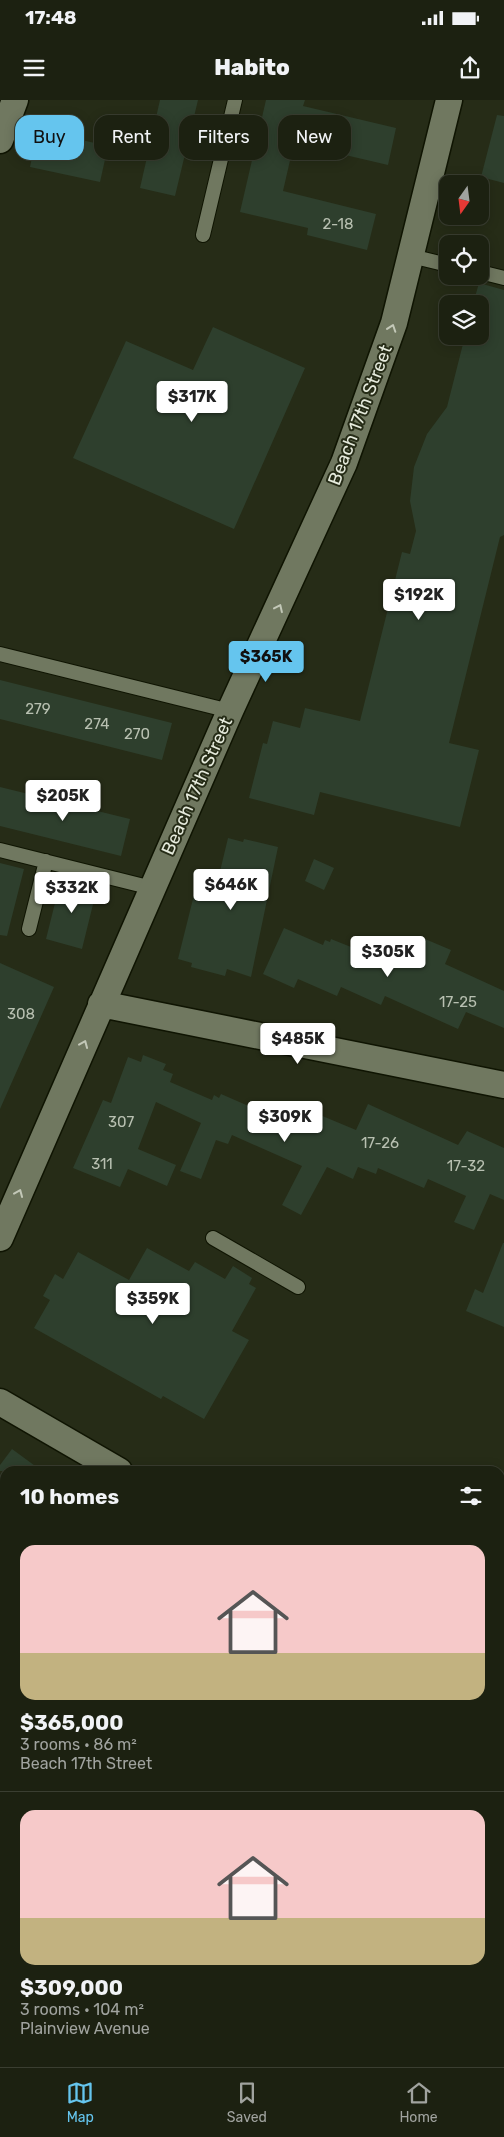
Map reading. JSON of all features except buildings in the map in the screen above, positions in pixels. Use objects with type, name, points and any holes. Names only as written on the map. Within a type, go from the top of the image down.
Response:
[{"type":"street","points":[[0,140],[15,100]]},
{"type":"street","name":"Beach 17th Street","points":[[0,1238],[230,711],[344,463],[394,323],[449,100]]},
{"type":"street","points":[[101,1004],[504,1085]]},
{"type":"street","points":[[0,1402],[110,1466]]},
{"type":"lane","points":[[203,235],[235,100]]},
{"type":"lane","points":[[411,256],[439,263]]},
{"type":"lane","points":[[489,274],[504,278]]},
{"type":"lane","points":[[0,654],[230,711]]},
{"type":"lane","points":[[0,850],[152,888]]},
{"type":"lane","points":[[29,929],[46,861]]},
{"type":"lane","points":[[213,1238],[298,1287]]}]
